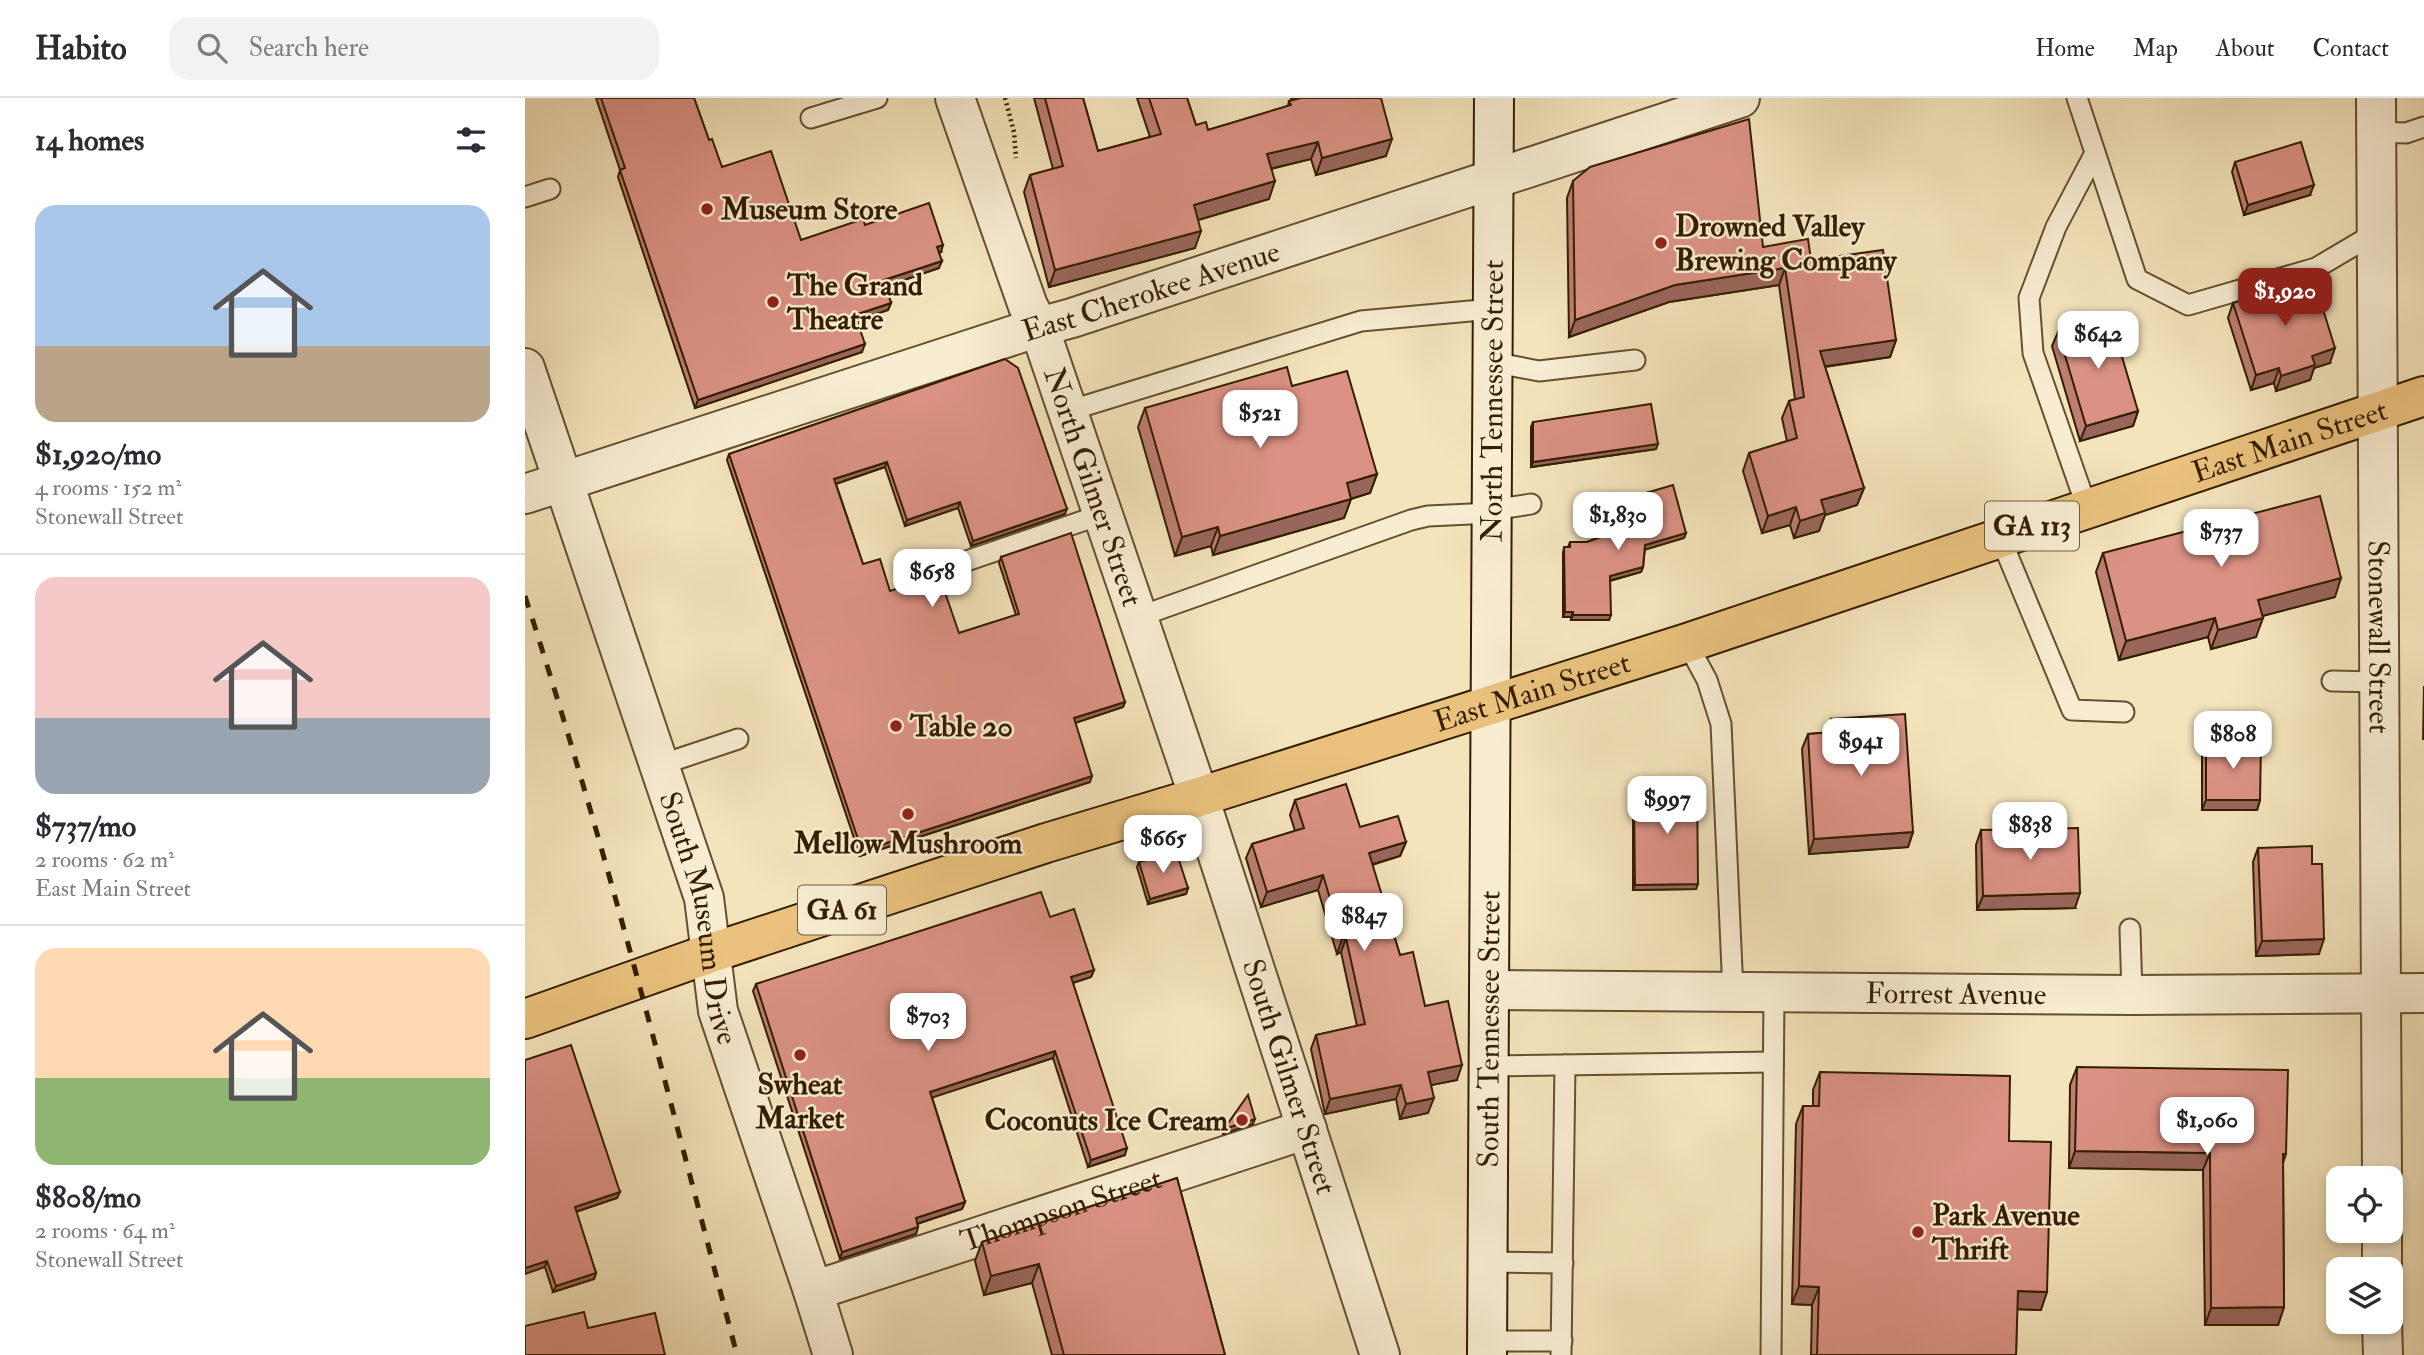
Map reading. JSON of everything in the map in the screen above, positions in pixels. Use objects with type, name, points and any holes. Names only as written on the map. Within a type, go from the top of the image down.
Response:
[{"type":"main road","name":"East Main Street","points":[[525,1019],[711,953],[1046,843],[1687,643],[2424,396]]},
{"type":"street","name":"North Gilmer Street","points":[[955,98],[1028,306],[1039,327],[1199,797]]},
{"type":"street","name":"North Tennessee Street","points":[[1491,704],[1494,98]]},
{"type":"street","name":"East Cherokee Avenue","points":[[525,494],[1085,314],[1740,98]]},
{"type":"street","name":"Stonewall Street","points":[[2376,115],[2382,1166]]},
{"type":"street","name":"South Museum Drive","points":[[525,368],[704,898],[718,1011],[833,1355]]},
{"type":"street","name":"South Tennessee Street","points":[[1487,1348],[1491,704]]},
{"type":"street","name":"South Gilmer Street","points":[[1199,797],[1380,1355]]},
{"type":"street","name":"Forrest Avenue","points":[[1489,990],[2132,995],[2424,993]]},
{"type":"street","name":"Thompson Street","points":[[813,1291],[1307,1129]]},
{"type":"street","points":[[2382,1334],[2383,1355]]},
{"type":"lane","points":[[811,118],[877,98]]},
{"type":"lane","points":[[2077,98],[2137,279],[2187,305],[2316,268],[2377,232]]},
{"type":"lane","points":[[2376,115],[2406,133],[2424,127]]},
{"type":"lane","points":[[2087,508],[2033,353],[2029,298],[2056,227],[2095,153]]},
{"type":"lane","points":[[525,197],[549,189]]},
{"type":"lane","points":[[1068,411],[1361,321],[1492,309]]},
{"type":"lane","points":[[1492,362],[1539,372],[1635,360]]},
{"type":"lane","points":[[1138,617],[1411,520],[1428,516],[1492,512],[1531,504]]},
{"type":"lane","points":[[952,566],[1103,514]]},
{"type":"lane","points":[[2000,537],[2072,710],[2124,712]]},
{"type":"lane","points":[[1687,643],[1707,680],[1721,724],[1733,992]]},
{"type":"lane","points":[[2332,681],[2379,682]]},
{"type":"lane","points":[[660,765],[738,739]]},
{"type":"lane","points":[[2130,929],[2132,995]]},
{"type":"lane","points":[[1771,1355],[1774,993]]},
{"type":"lane","points":[[1488,1066],[1773,1062]]},
{"type":"lane","points":[[1487,1348],[1562,1348],[1565,1065]]},
{"type":"lane","points":[[1487,1262],[1563,1264]]},
{"type":"path","points":[[1005,98],[1014,132],[1016,166]]},
{"type":"building","points":[[601,98],[694,98],[722,167],[771,151],[801,240],[863,219],[865,225],[929,203],[943,245],[937,247],[942,261],[884,280],[891,303],[855,315],[865,344],[698,400],[620,170],[625,168]]},
{"type":"building","points":[[1045,98],[1083,98],[1098,151],[1161,134],[1149,98],[1187,98],[1196,125],[1206,122],[1208,130],[1291,105],[1289,101],[1301,98],[1381,98],[1392,139],[1322,158],[1318,142],[1267,154],[1275,181],[1194,205],[1201,231],[1055,270],[1030,175],[1063,166]]},
{"type":"building","points":[[1749,119],[1763,247],[1808,239],[1811,260],[1883,250],[1896,340],[1820,351],[1864,488],[1821,500],[1825,513],[1800,521],[1796,507],[1768,516],[1749,453],[1797,438],[1789,401],[1804,397],[1785,268],[1675,285],[1575,320],[1573,181],[1590,167]]},
{"type":"building","points":[[2301,142],[2314,185],[2248,205],[2235,162]]},
{"type":"building","points":[[2313,277],[2335,348],[2312,356],[2315,365],[2281,376],[2279,368],[2256,375],[2233,303]]},
{"type":"building","points":[[2110,316],[2138,411],[2086,426],[2058,332]]},
{"type":"building","points":[[1005,359],[1018,368],[1067,509],[973,541],[960,502],[907,520],[887,462],[834,479],[863,564],[880,559],[890,591],[939,575],[959,633],[1019,614],[1001,557],[1071,533],[1125,702],[1074,718],[1092,776],[862,851],[729,454]]},
{"type":"building","points":[[1287,367],[1292,386],[1347,371],[1377,474],[1347,483],[1351,499],[1220,536],[1218,527],[1182,537],[1145,408]]},
{"type":"building","points":[[1651,404],[1658,444],[1533,462],[1533,422]]},
{"type":"building","points":[[1673,485],[1686,533],[1645,545],[1643,567],[1610,576],[1611,615],[1573,615],[1573,612],[1565,612],[1564,547],[1570,547],[1570,542],[1587,542],[1637,524],[1629,498]]},
{"type":"building","points":[[2320,496],[2341,578],[2258,600],[2263,618],[2218,630],[2215,618],[2126,641],[2103,553]]},
{"type":"building","points":[[1905,714],[1913,832],[1814,839],[1808,734],[1832,732],[1831,719]]},
{"type":"building","points":[[2206,743],[2261,743],[2260,800],[2206,800]]},
{"type":"building","points":[[1649,783],[1697,783],[1698,884],[1635,885],[1634,801],[1649,801]]},
{"type":"building","points":[[1346,784],[1360,827],[1398,816],[1406,842],[1369,853],[1400,955],[1413,952],[1425,1006],[1448,1001],[1462,1065],[1428,1072],[1434,1098],[1406,1104],[1401,1085],[1330,1099],[1316,1035],[1365,1024],[1346,938],[1342,939],[1323,875],[1267,892],[1252,844],[1304,828],[1295,800]]},
{"type":"building","points":[[2078,828],[2080,893],[1983,896],[1981,830]]},
{"type":"building","points":[[2312,846],[2312,864],[2322,864],[2324,939],[2262,941],[2258,848]]},
{"type":"building","points":[[1176,851],[1188,888],[1150,899],[1139,862]]},
{"type":"building","points":[[1041,892],[1050,917],[1074,909],[1094,970],[1071,977],[1127,1148],[1091,1160],[1055,1051],[930,1092],[965,1202],[916,1218],[918,1227],[842,1252],[756,984]]},
{"type":"building","points":[[571,1045],[620,1192],[575,1207],[596,1273],[556,1286],[547,1261],[525,1268],[525,1060]]},
{"type":"building","points":[[2077,1067],[2288,1070],[2286,1154],[2283,1154],[2284,1307],[2211,1308],[2210,1153],[2075,1151]]},
{"type":"building","name":"Park Avenue Thrift","points":[[1820,1072],[2010,1076],[2009,1141],[2051,1142],[2047,1292],[2018,1291],[2016,1355],[1817,1355],[1819,1287],[1799,1286],[1803,1106],[1819,1106]]},
{"type":"building","points":[[1248,1095],[1255,1119],[1224,1129]]},
{"type":"building","points":[[1177,1178],[1225,1355],[1064,1355],[1039,1264],[991,1276],[982,1242]]},
{"type":"building","points":[[584,1312],[588,1328],[655,1313],[665,1355],[525,1355],[525,1326]]},
{"type":"railway","points":[[525,596],[610,879],[737,1355]]},
{"type":"place","name":"Museum Store","points":[[707,209]]},
{"type":"place","name":"Drowned Valley Brewing Company","points":[[1661,243]]},
{"type":"place","name":"The Grand Theatre","points":[[773,302]]},
{"type":"place","name":"Table 20","points":[[896,726]]},
{"type":"place","name":"Mellow Mushroom","points":[[908,814]]},
{"type":"place","name":"Swheat Market","points":[[800,1055]]},
{"type":"place","name":"Coconuts Ice Cream","points":[[1242,1120]]},
{"type":"place","name":"Park Avenue Thrift","points":[[1918,1232]]}]
